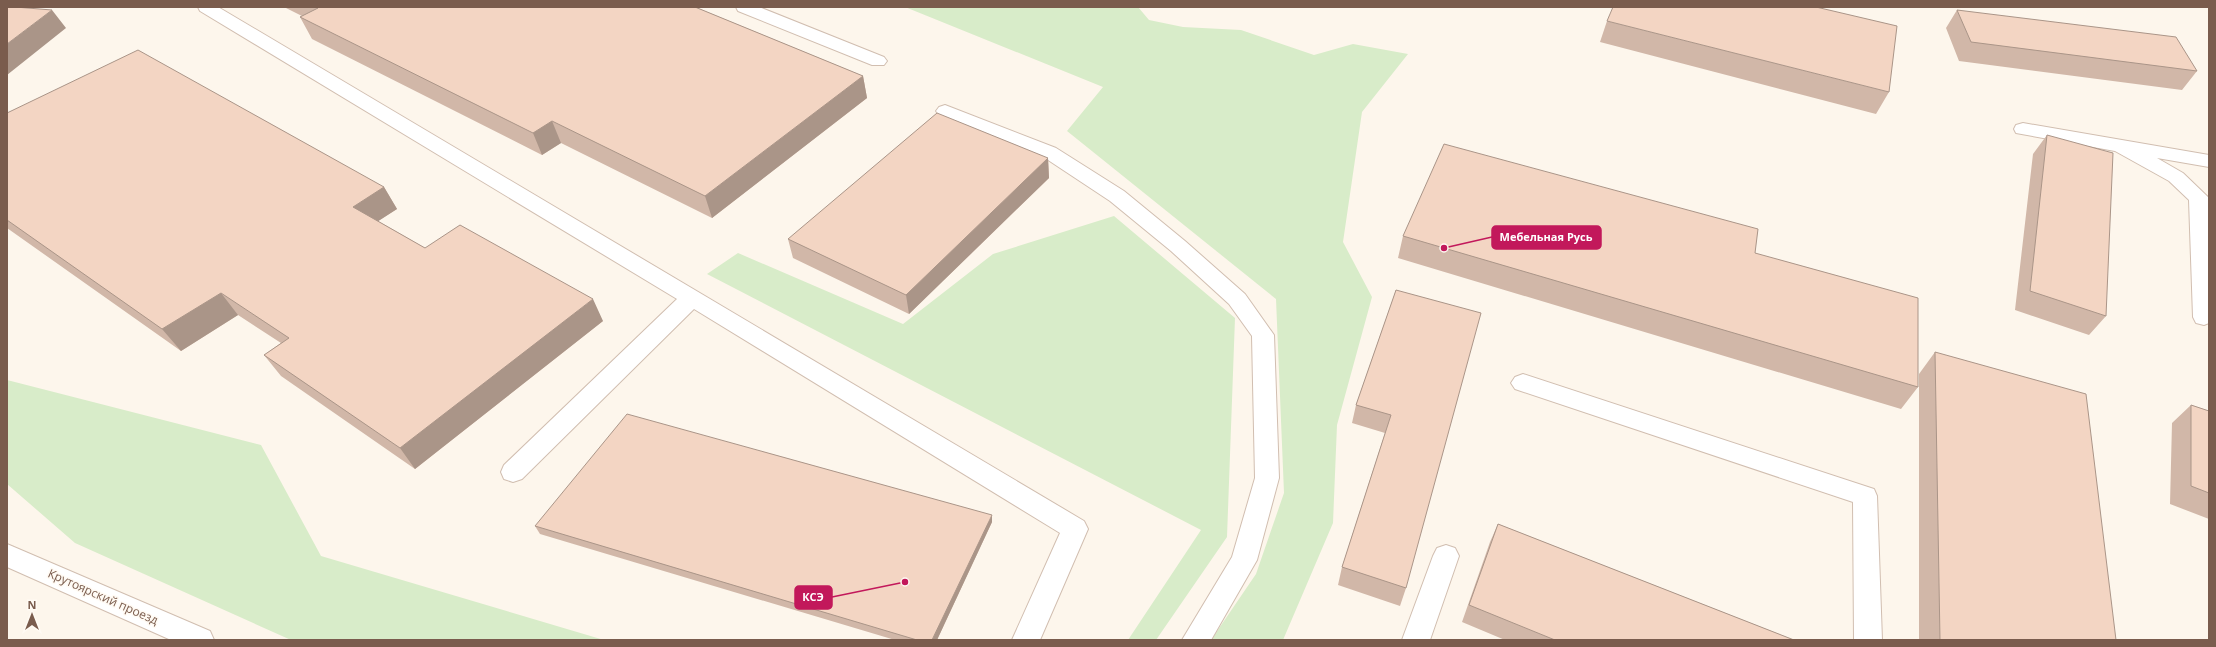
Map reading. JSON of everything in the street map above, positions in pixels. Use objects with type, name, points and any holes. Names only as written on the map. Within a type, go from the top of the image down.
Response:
[{"type":"street","points":[[206,7],[1075,528],[1026,640]]},
{"type":"street","points":[[744,7],[878,61]]},
{"type":"street","points":[[944,111],[1049,152],[1117,196],[1178,246],[1237,299],[1263,335],[1267,478],[1244,560],[1196,640]]},
{"type":"street","points":[[2023,129],[2209,161]]},
{"type":"street","points":[[2121,146],[2176,177],[2199,198],[2204,316]]},
{"type":"street","points":[[513,472],[692,298]]},
{"type":"street","points":[[1523,384],[1865,496],[1868,640]]},
{"type":"street","name":"Крутоярский проезд","points":[[7,555],[200,640]]},
{"type":"street","points":[[1416,640],[1446,556]]},
{"type":"green space","points":[[905,7],[1138,7],[1149,20],[1183,27],[1241,30],[1314,55],[1353,44],[1408,54],[1362,112],[1343,242],[1372,297],[1337,425],[1333,523],[1283,640],[1211,640],[1256,574],[1284,493],[1276,299],[1067,131],[1103,87]]},
{"type":"green space","points":[[1114,216],[1235,318],[1227,537],[1156,640],[1128,640],[1201,530],[707,274],[738,253],[903,324],[993,254]]},
{"type":"green space","points":[[7,380],[261,445],[321,556],[604,640],[291,640],[75,543],[7,484]]},
{"type":"building","points":[[7,7],[15,7],[52,10],[7,44]]},
{"type":"building","points":[[315,7],[695,7],[863,76],[705,196],[552,121],[533,133],[300,17],[318,8]]},
{"type":"building","points":[[1613,7],[1816,7],[1897,26],[1889,92],[1607,21]]},
{"type":"building","points":[[1957,10],[2176,37],[2197,71],[1971,42]]},
{"type":"building","points":[[138,50],[384,187],[353,207],[425,248],[460,225],[593,299],[400,448],[264,355],[289,338],[221,293],[162,329],[7,220],[7,113]]},
{"type":"building","points":[[937,113],[1048,158],[906,295],[788,239]]},
{"type":"building","points":[[2047,135],[2113,153],[2106,316],[2030,291]]},
{"type":"building","points":[[1444,144],[1758,229],[1755,253],[1918,298],[1918,387],[1403,236]]},
{"type":"building","points":[[1396,290],[1481,313],[1406,588],[1342,567],[1391,415],[1356,405]]},
{"type":"building","points":[[1935,352],[2086,394],[2116,640],[1940,640]]},
{"type":"building","points":[[2191,405],[2209,411],[2209,493],[2191,486]]},
{"type":"building","points":[[627,414],[992,515],[932,640],[917,640],[535,526]]},
{"type":"building","points":[[1498,524],[1794,640],[1555,640],[1469,605]]},
{"type":"place","name":"Мебельная Русь","points":[[1444,248]]},
{"type":"place","name":"КСЭ","points":[[905,582]]}]
